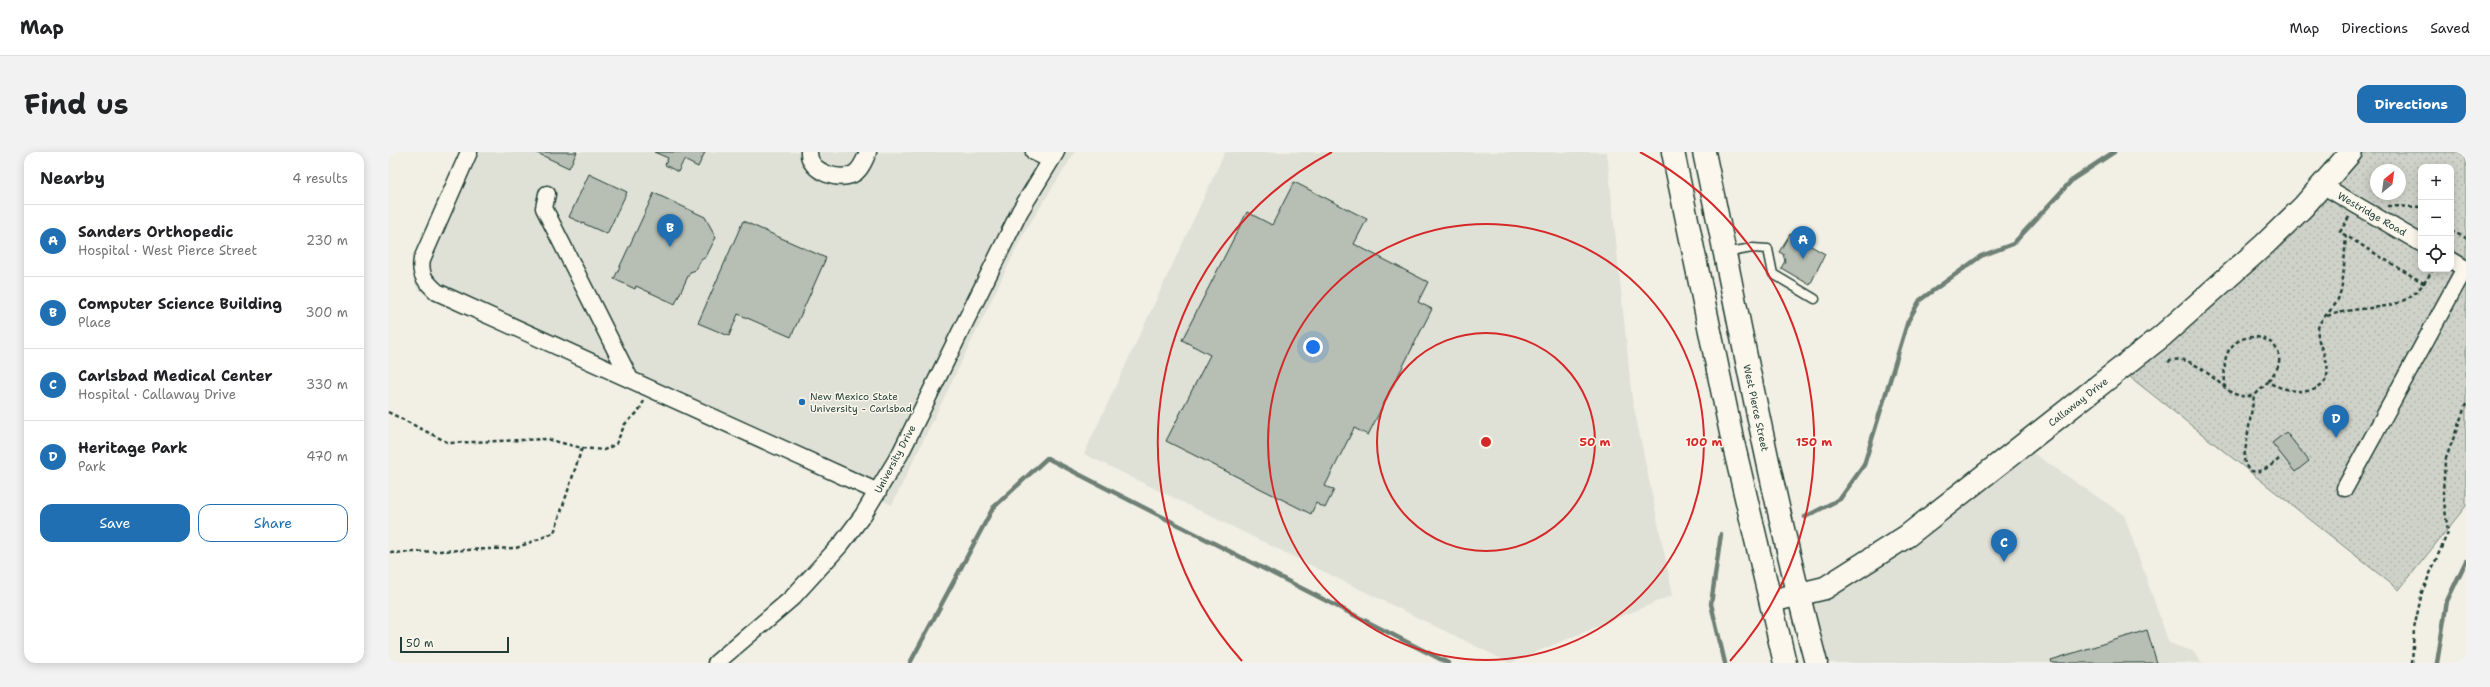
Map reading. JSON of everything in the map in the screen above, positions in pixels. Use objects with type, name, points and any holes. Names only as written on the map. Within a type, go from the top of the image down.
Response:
[{"type":"main road","points":[[1673,152],[1732,438],[1784,663]]},
{"type":"main road","name":"West Pierce Street","points":[[1704,152],[1748,370],[1798,595],[1816,663]]},
{"type":"main road","name":"Callaway Drive","points":[[1770,601],[1826,588],[1907,536],[2162,336],[2265,244],[2322,185],[2351,152]]},
{"type":"street","points":[[469,152],[422,259],[420,269],[424,279],[437,292],[878,492]]},
{"type":"street","points":[[809,152],[814,165],[823,172],[834,177],[846,178],[856,173],[868,152]]},
{"type":"street","points":[[1034,152],[1053,156]]},
{"type":"street","name":"University Drive","points":[[716,663],[792,598],[842,543],[878,492],[900,454],[1020,211],[1053,156]]},
{"type":"street","name":"Westridge Road","points":[[2322,185],[2418,240]]},
{"type":"street","points":[[547,194],[544,208],[630,379]]},
{"type":"street","points":[[2345,488],[2466,269],[2454,262]]},
{"type":"lane","points":[[1724,253],[1752,248],[1768,249],[1773,274],[1815,299]]},
{"type":"path","points":[[2356,205],[2340,232],[2425,284]]},
{"type":"path","points":[[2454,232],[2466,238]]},
{"type":"path","points":[[2268,382],[2301,392],[2310,391],[2321,387],[2326,376],[2327,364],[2319,341],[2318,328],[2339,297],[2346,236]]},
{"type":"path","points":[[2327,316],[2357,308],[2398,304],[2409,299],[2425,284],[2431,272]]},
{"type":"path","points":[[2225,388],[2227,354],[2232,346],[2252,336],[2260,336],[2267,340],[2278,355],[2279,364],[2268,382],[2254,396],[2244,458],[2245,465],[2250,470],[2259,471],[2269,468],[2279,460]]},
{"type":"path","points":[[2168,362],[2174,359],[2189,360],[2225,388],[2240,396],[2254,396]]},
{"type":"path","points":[[388,412],[449,443],[546,438],[582,448],[604,450],[616,444],[625,424],[638,412],[650,388]]},
{"type":"path","points":[[2412,663],[2414,629],[2422,592],[2448,532],[2443,494],[2445,461],[2466,404]]},
{"type":"path","points":[[388,553],[516,548],[554,533],[582,448]]},
{"type":"shaded area","name":"New Mexico State University - Carlsbad","points":[[459,152],[1075,152],[1024,233],[892,505],[424,293],[417,288],[414,280],[412,262]]},
{"type":"shaded area","points":[[1225,152],[1607,152],[1632,398],[1673,595],[1510,663],[1084,454]]},
{"type":"shaded area","points":[[2351,152],[2466,152],[2466,506],[2399,590],[2120,369]]},
{"type":"shaded area","points":[[2023,446],[2124,515],[2169,643],[2195,652],[2202,663],[1816,663],[1798,595],[1826,588]]},
{"type":"building","points":[[535,152],[577,152],[569,168]]},
{"type":"building","points":[[654,152],[705,152],[698,167],[684,160],[678,172],[665,165],[668,158]]},
{"type":"building","points":[[589,174],[627,192],[607,234],[569,217]]},
{"type":"building","points":[[1294,182],[1367,219],[1354,244],[1428,282],[1418,302],[1432,309],[1368,435],[1354,428],[1325,486],[1334,490],[1325,508],[1316,503],[1311,514],[1166,441],[1210,355],[1182,340],[1247,212],[1272,225]]},
{"type":"building","points":[[654,193],[705,217],[716,237],[706,257],[701,260],[696,270],[690,272],[675,304],[636,286],[635,289],[614,279]]},
{"type":"building","points":[[743,221],[826,258],[791,337],[738,314],[729,336],[698,323]]},
{"type":"building","points":[[1790,234],[1825,254],[1810,285],[1781,268],[1785,261],[1783,254],[1779,252]]},
{"type":"building","points":[[2286,432],[2309,461],[2295,472],[2272,443]]},
{"type":"building","points":[[2147,630],[2157,663],[2052,663],[2051,660]]},
{"type":"waterway","points":[[1805,517],[1840,499],[1864,465],[1908,321],[1920,300],[1981,256],[2013,244],[2073,179],[2114,152]]},
{"type":"waterway","points":[[910,663],[993,508],[1047,458],[1448,663]]},
{"type":"waterway","points":[[1721,534],[1711,604],[1725,663]]},
{"type":"waterway","points":[[2437,663],[2447,601],[2466,561]]},
{"type":"place","name":"Computer Science Building","points":[[670,247]]},
{"type":"place","name":"Sanders Orthopedic","points":[[1803,259]]},
{"type":"place","name":"New Mexico State University - Carlsbad","points":[[802,402]]},
{"type":"place","name":"Heritage Park","points":[[2336,438]]},
{"type":"place","name":"Carlsbad Medical Center","points":[[2004,562]]}]
